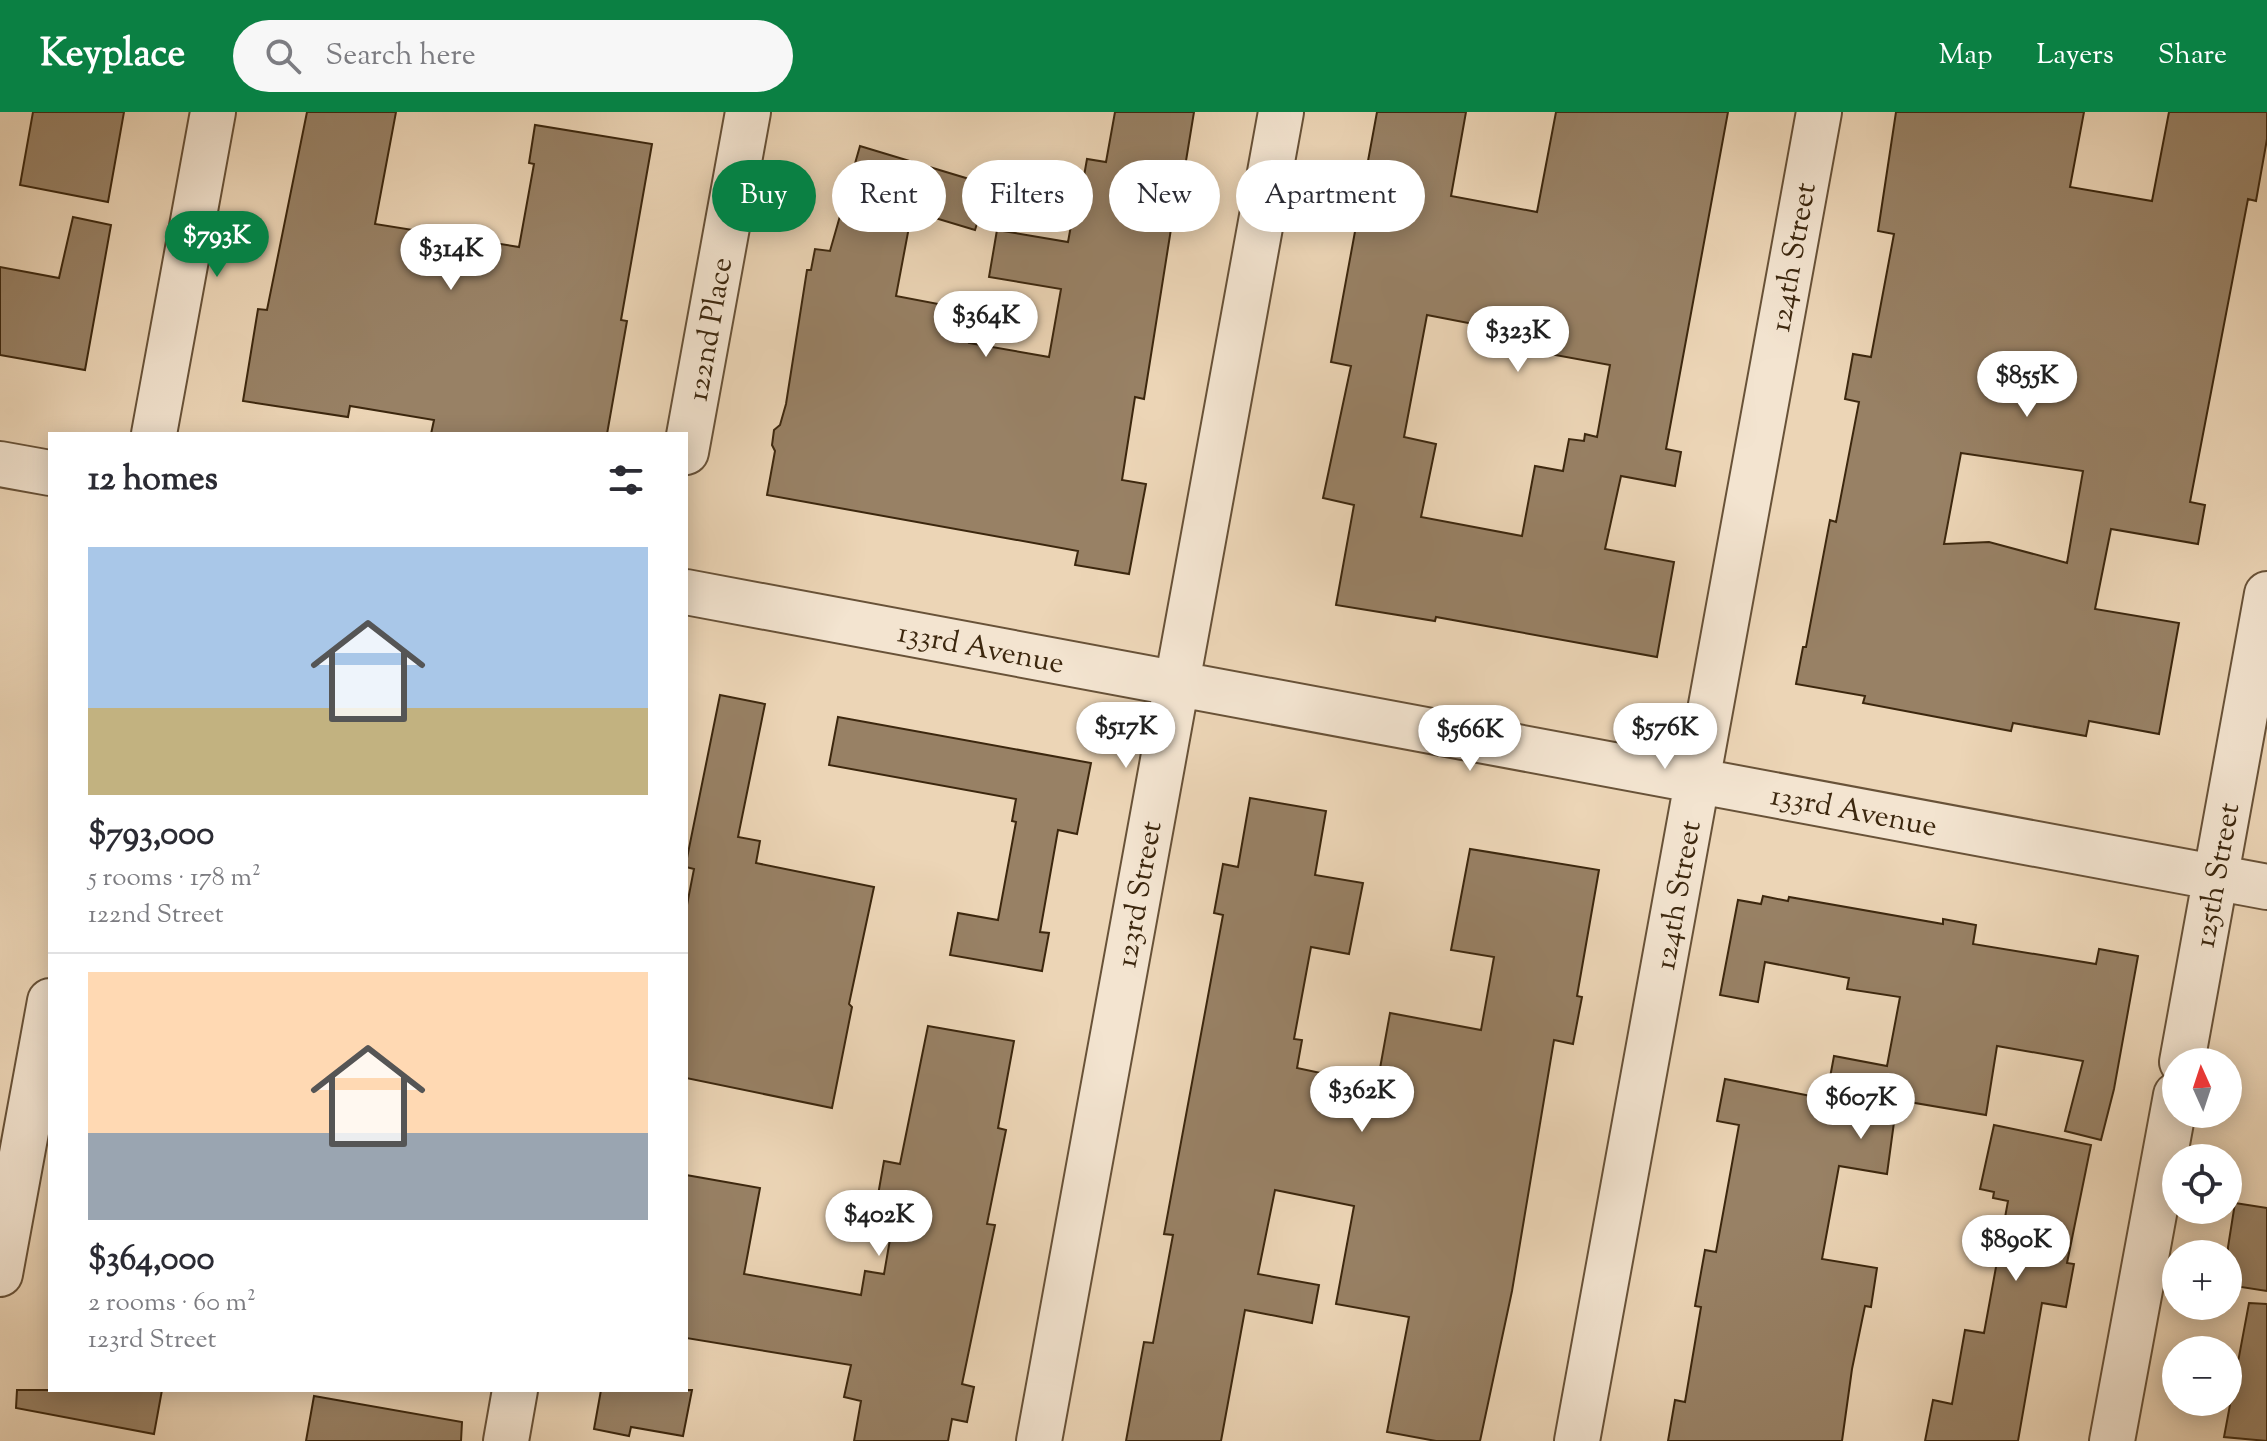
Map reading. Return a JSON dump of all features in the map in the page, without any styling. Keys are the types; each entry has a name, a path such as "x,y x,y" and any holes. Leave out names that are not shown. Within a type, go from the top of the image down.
{"street":[{"path":"154,432 213,112"},
{"name":"122nd Place","path":"688,441 748,112"},
{"name":"123rd Street","path":"1039,1441 1281,112"},
{"name":"124th Street","path":"1577,1441 1819,112"},
{"path":"0,464 48,473"},
{"name":"133rd Avenue","path":"688,592 2267,887"},
{"name":"125th Street","path":"2185,1048 2267,594"},
{"path":"0,1274 48,1012"},
{"path":"2112,1441 2170,1128"},
{"path":"506,1441 515,1392"}],"building":[{"path":"33,112 124,112 108,202 20,185"},
{"path":"307,112 396,112 375,224 519,247 534,164 529,163 535,125 652,144 621,320 627,321 607,432 431,432 434,420 350,406 348,417 243,401 258,309 267,310"},
{"path":"1115,112 1194,112 1186,160 1109,160 1109,232 1171,232 1144,399 1135,397 1122,480 1146,484 1129,574 1075,565 1078,551 767,495 775,451 772,445 774,430 780,425 786,404 807,270 811,270 815,249 830,251 835,232 908,232 896,296 975,311 969,343 1049,357 1061,289 989,277 997,232 1068,242 1070,232 1093,232 1093,160 1087,159 1106,162"},
{"path":"1377,112 1466,112 1451,196 1537,212 1556,112 1728,112 1666,449 1681,452 1675,486 1621,476 1605,549 1674,562 1657,657 1436,617 1435,621 1336,605 1354,505 1323,498 1351,366 1331,362 1355,232 1425,232 1425,160 1368,160","holes":["1427,315 1515,332 1512,347 1610,365 1597,437 1585,434 1584,441 1569,439 1563,471 1535,466 1522,536 1421,517 1436,444 1404,437"]},
{"path":"1896,112 2084,112 2070,187 2152,201 2169,112 2267,112 2267,139 2256,201 2248,199 2190,502 2205,505 2198,544 2111,529 2095,609 2179,623 2159,734 2089,721 2086,736 2013,723 2011,731 1863,703 1865,696 1796,684 1830,520 1836,522 1859,402 1845,399 1853,354 1871,357 1894,234 1878,231","holes":["1961,453 2083,471 2067,563 1989,542 1944,544"]},
{"path":"860,146 906,160 856,160"},
{"path":"946,172 962,177 962,226 946,221"},
{"path":"73,217 111,225 85,370 0,355 0,267 59,278"},
{"path":"720,695 765,704 738,837 760,841 756,863 874,887 849,1004 852,1007 832,1108 688,1078 688,900 694,869 688,868 688,853"},
{"path":"838,717 1091,763 1077,834 1058,830 1040,932 1049,933 1042,971 950,955 958,913 998,920 1016,822 1012,821 1016,799 829,765"},
{"path":"1250,798 1326,811 1315,875 1363,883 1349,954 1311,947 1294,1039 1302,1040 1297,1068 1377,1085 1390,1013 1481,1030 1494,957 1451,950 1470,849 1599,870 1577,996 1582,997 1573,1044 1554,1040 1512,1291 1480,1441 1436,1441 1387,1432 1409,1317 1336,1304 1354,1206 1275,1190 1258,1274 1319,1285 1312,1323 1245,1310 1221,1441 1126,1441 1144,1342 1153,1343 1173,1235 1164,1234 1223,915 1214,913 1223,864 1238,867"},
{"path":"1763,896 1788,901 1789,897 1943,924 1943,919 1976,925 1973,944 2096,964 2099,949 2138,956 2114,1089 2101,1140 2065,1131 2083,1061 1997,1046 1986,1115 1897,1100 1887,1174 1839,1166 1822,1259 1877,1268 1871,1307 1865,1306 1852,1369 1842,1441 1668,1441 1675,1400 1685,1402 1701,1307 1695,1306 1705,1250 1716,1252 1739,1125 1717,1121 1725,1079 1826,1099 1834,1056 1887,1066 1900,997 1847,989 1849,978 1765,962 1758,1002 1720,995 1738,900 1761,904"},
{"path":"928,1026 1014,1041 998,1128 1006,1130 987,1224 995,1225 962,1384 974,1387 967,1422 952,1419 948,1441 854,1441 861,1401 844,1397 851,1365 688,1338 688,1175 760,1188 744,1274 861,1295 865,1271 884,1274 897,1199 878,1195 884,1161 900,1164"},
{"path":"1994,1125 2091,1145 2067,1263 2074,1264 2066,1307 2042,1303 2018,1441 1925,1441 1933,1400 1952,1404 1965,1330 1984,1333 2008,1201 1993,1198 1994,1192 1980,1189"},
{"path":"2242,1204 2267,1208 2267,1291 2242,1287 2242,1240 2229,1240 2232,1224 2242,1224"},
{"path":"2249,1303 2267,1304 2267,1441 2224,1437 2228,1416 2242,1416 2242,1341"},
{"path":"17,1390 162,1392 154,1434 16,1408"},
{"path":"692,1390 683,1436 631,1427 629,1436 594,1429 601,1392"},
{"path":"314,1396 462,1422 461,1441 306,1441"}]}
